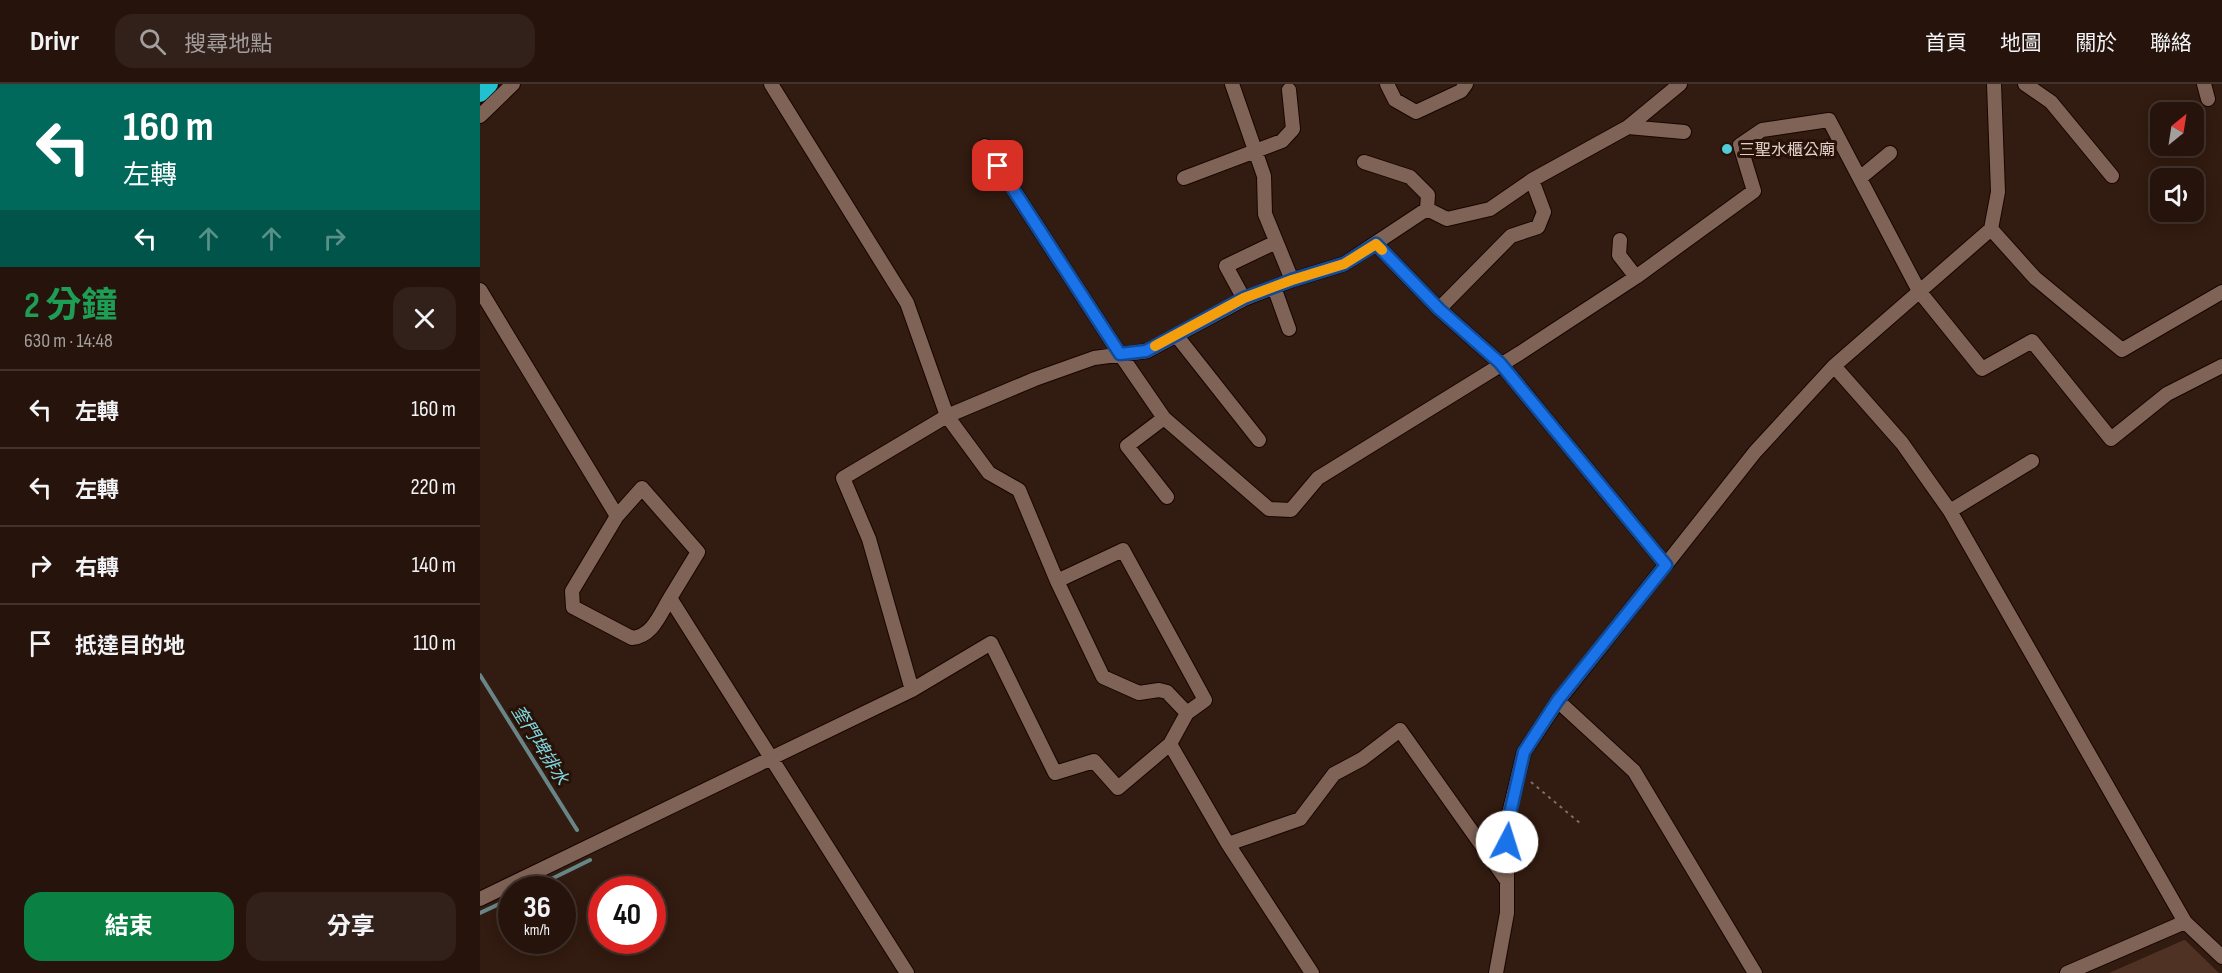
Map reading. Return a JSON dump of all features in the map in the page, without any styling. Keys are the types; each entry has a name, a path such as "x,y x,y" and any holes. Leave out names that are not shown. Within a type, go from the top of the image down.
{"highway":[{"path":"480,93 489,84"}],"street":[{"path":"480,116 513,84"},
{"path":"771,84 907,303 947,416 989,473 1019,490 1057,581 1104,677 1139,693 1167,692 1187,713"},
{"path":"1232,84 1264,176 1265,214 1292,280"},
{"path":"1387,84 1395,100 1416,112 1461,91 1466,84"},
{"path":"1427,209 1447,219 1490,209 1532,180 1628,127 1680,84"},
{"path":"1496,973 1507,913 1508,822 1524,752 1558,700 1755,452 1833,366 1991,229 1998,192 1994,84"},
{"path":"2025,84 2051,102 2112,176"},
{"path":"2204,84 2208,99"},
{"path":"1184,178 1282,141 1293,129 1289,90"},
{"path":"985,146 1164,418 1269,509 1291,510 1318,478 1500,363 1520,353 1636,277 1754,191 1740,145 1762,130 1830,120 1919,291 1982,369 2032,341 2111,439 2167,394 2222,366"},
{"path":"1628,127 1684,132"},
{"path":"1860,178 1890,153"},
{"path":"1364,162 1410,177 1428,195 1427,209"},
{"path":"1439,309 1511,236 1538,227 1544,212 1532,180"},
{"path":"912,690 869,538 843,478 947,416 1035,379 1094,358 1146,351 1244,298 1344,264 1427,209"},
{"path":"1991,229 2035,278 2122,350 2222,292"},
{"path":"1620,240 1619,255 1636,277"},
{"path":"1244,298 1226,266 1276,242"},
{"path":"1376,244 1439,309 1500,363 1666,565"},
{"path":"1274,286 1289,329"},
{"path":"480,290 617,516"},
{"path":"1176,335 1259,440"},
{"path":"1833,366 1902,443 1950,511 2185,922 2222,957"},
{"path":"1164,418 1127,446 1167,497"},
{"path":"1950,511 2032,461"},
{"path":"642,488 698,552 670,598 648,633 642,637 632,638 573,607 572,591 617,516 642,488"},
{"path":"480,899 912,690 991,643 1055,774 1094,761 1118,788 1170,744 1187,713 1205,699 1124,550 1057,581"},
{"path":"670,598 907,973"},
{"path":"1558,700 1634,771 1755,973"},
{"path":"1228,844 1300,819 1334,774 1362,759 1400,730 1507,881"},
{"path":"1170,744 1228,844 1312,973"},
{"path":"2067,973 2185,922"}],"path":[{"path":"1520,772 1581,824"}],"shaded area":[{"path":"2184,940 2219,973 2109,973"}],"waterway":[{"name":"奎門埤排水","path":"480,675 577,830"},
{"name":"奎門埤排水","path":"557,876 590,860"},
{"name":"奎門埤排水","path":"480,913 498,905"}],"slow traffic":[{"path":"1155,346 1244,298 1344,264 1376,244 1382,250"}],"place":[{"name":"三聖水櫃公廟","path":"1727,149"}],"route":[{"path":"998,166 1120,354 1146,351 1244,298 1344,264 1376,244 1439,309 1500,363 1666,565 1558,700 1524,752 1508,822 1507,842"}]}
